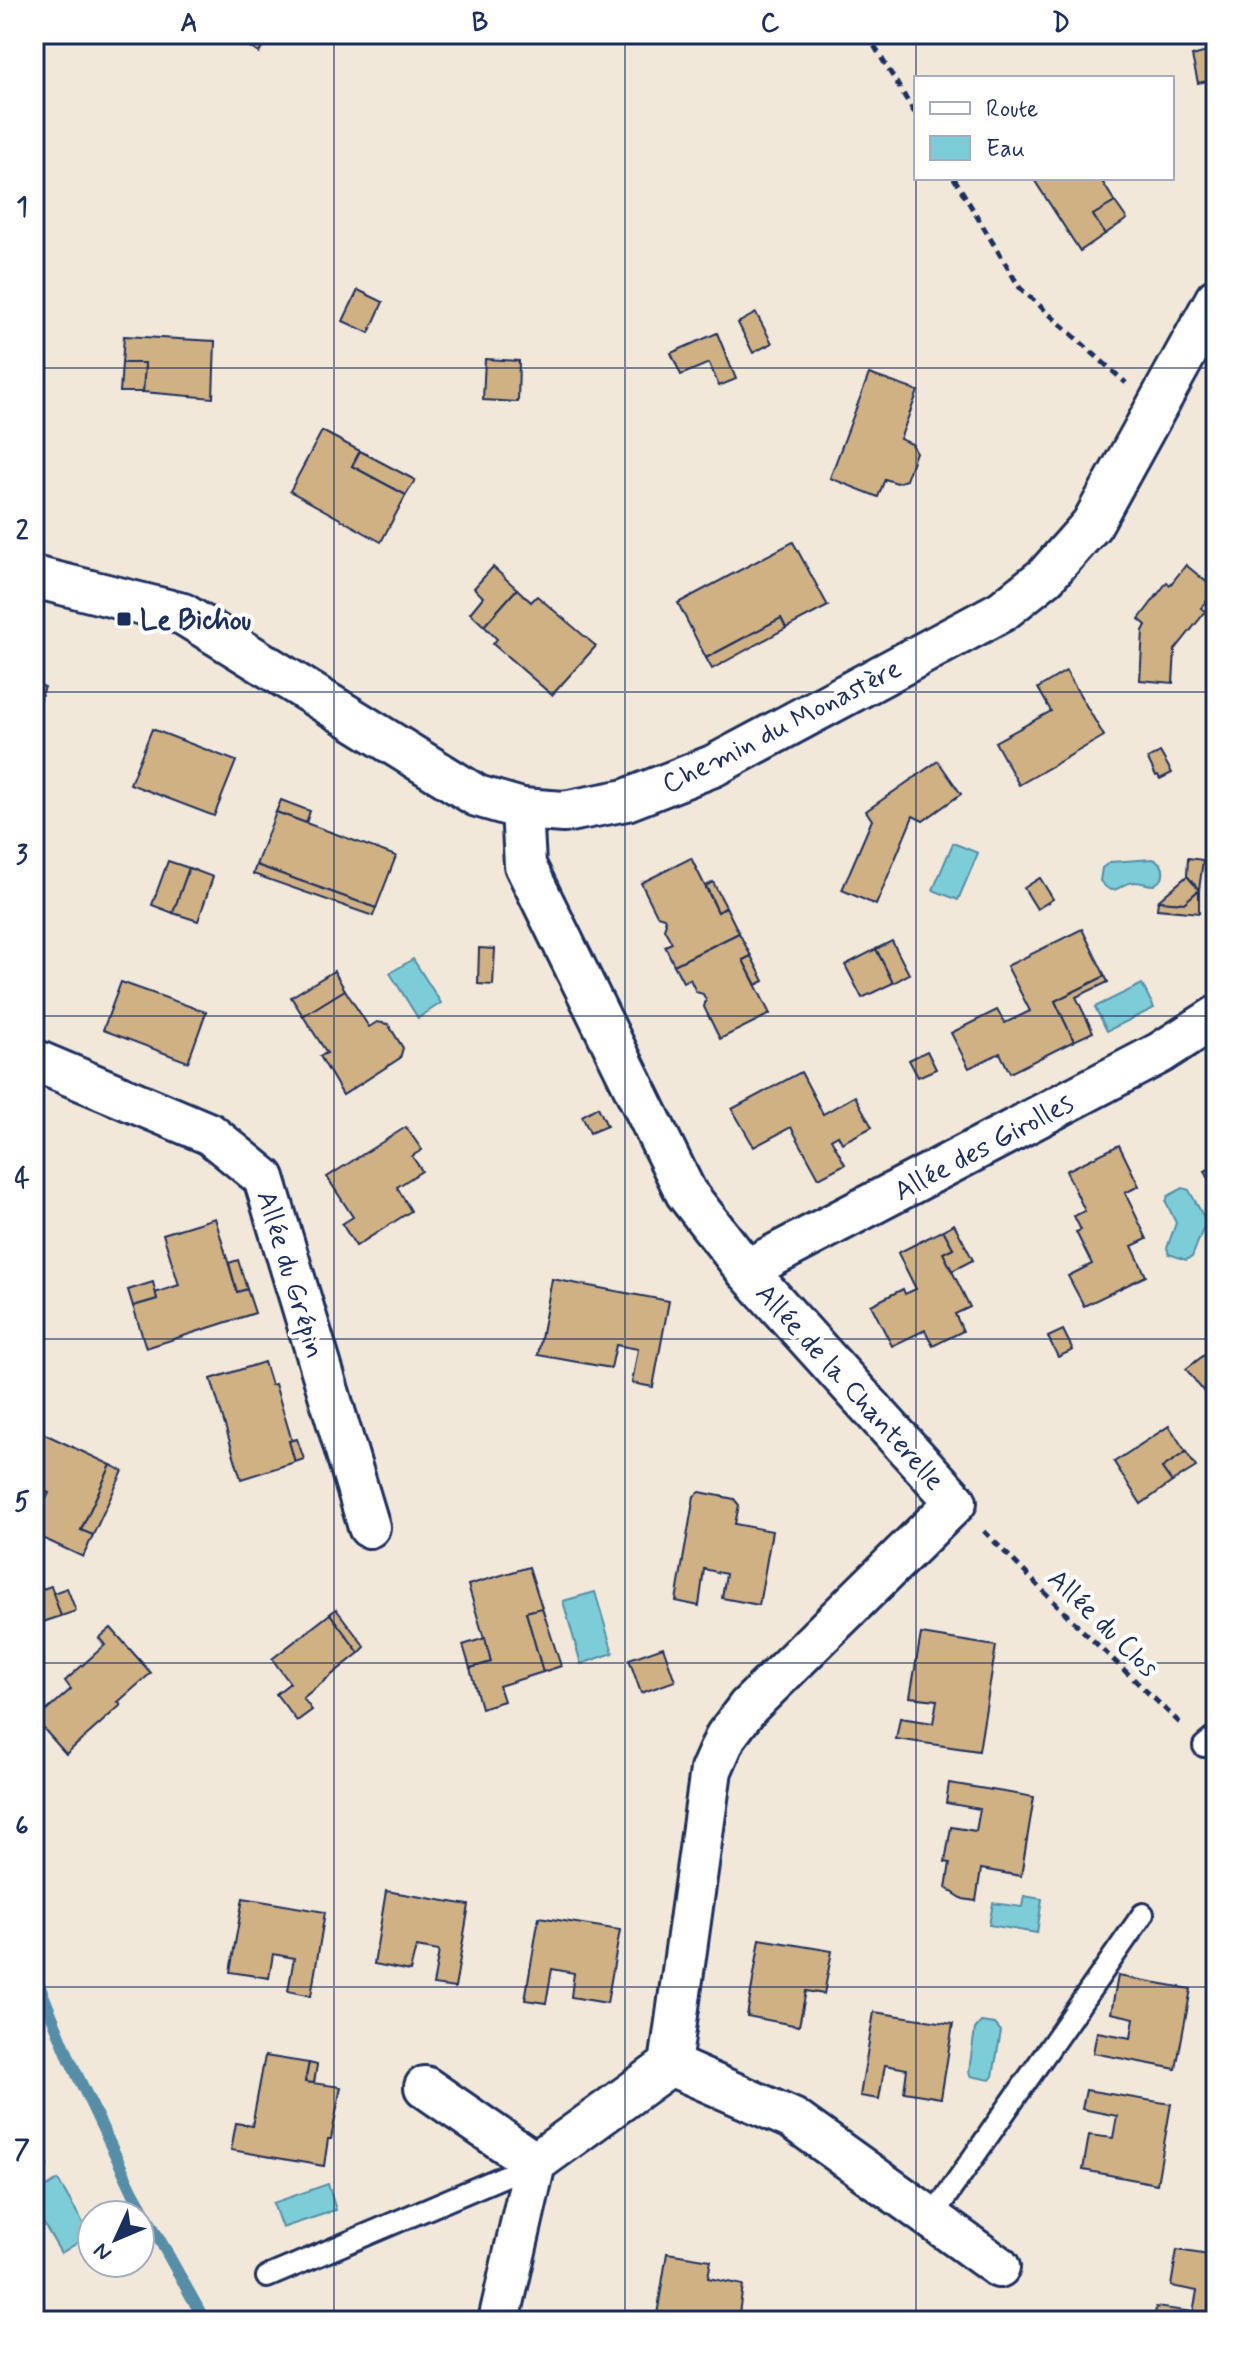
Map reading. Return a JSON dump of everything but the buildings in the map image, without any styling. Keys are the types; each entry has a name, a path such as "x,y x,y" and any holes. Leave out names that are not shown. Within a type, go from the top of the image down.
{"street":[{"name":"Chemin du Monastère","path":"34,577 183,614 477,796 522,809 564,812 626,800 713,766 1002,611 1046,576 1092,524 1216,299"},
{"name":"Allée de la Chanterelle","path":"522,809 525,865 686,1193 746,1270 956,1502 748,1707 726,1736 711,1770 670,2065"},
{"name":"Allée des Girolles","path":"746,1270 1160,1053 1216,1017"},
{"name":"Allée du Grépin","path":"34,1060 210,1134 264,1178 369,1527"},
{"path":"499,2321 535,2163 670,2065 793,2119 999,2267"},
{"path":"425,2087 535,2163"}],"lane":[{"path":"931,2218 1143,1914"},
{"path":"267,2277 535,2163"}],"path":[{"path":"867,34 914,112"},
{"path":"955,180 1020,288 1157,410"},
{"name":"Allée du Clos","path":"956,1502 1083,1631 1210,1741"}],"water":[{"path":"953,843 978,853 958,900 933,890"},
{"path":"1153,859 1161,865 1163,873 1162,879 1154,885 1134,882 1113,890 1100,881 1102,868 1110,862"},
{"path":"413,959 441,1003 418,1018 390,973"},
{"path":"1142,984 1154,1008 1107,1031 1095,1007"},
{"path":"1183,1188 1189,1190 1206,1221 1192,1257 1186,1260 1169,1254 1167,1248 1176,1223 1166,1202 1168,1196"},
{"path":"595,1592 613,1653 581,1664 563,1601"},
{"path":"1024,1896 1042,1899 1037,1933 989,1925 993,1903 1022,1907"},
{"path":"981,2022 995,2024 1001,2031 990,2080 970,2076 969,2071 975,2029"},
{"path":"58,2180 76,2211 76,2244 61,2253 34,2207 34,2195"},
{"path":"328,2184 336,2210 282,2228 273,2203"}],"waterway":[{"path":"34,1973 70,2060 133,2192 205,2321"}],"place":[{"name":"Le Bichou","path":"124,619"}]}
